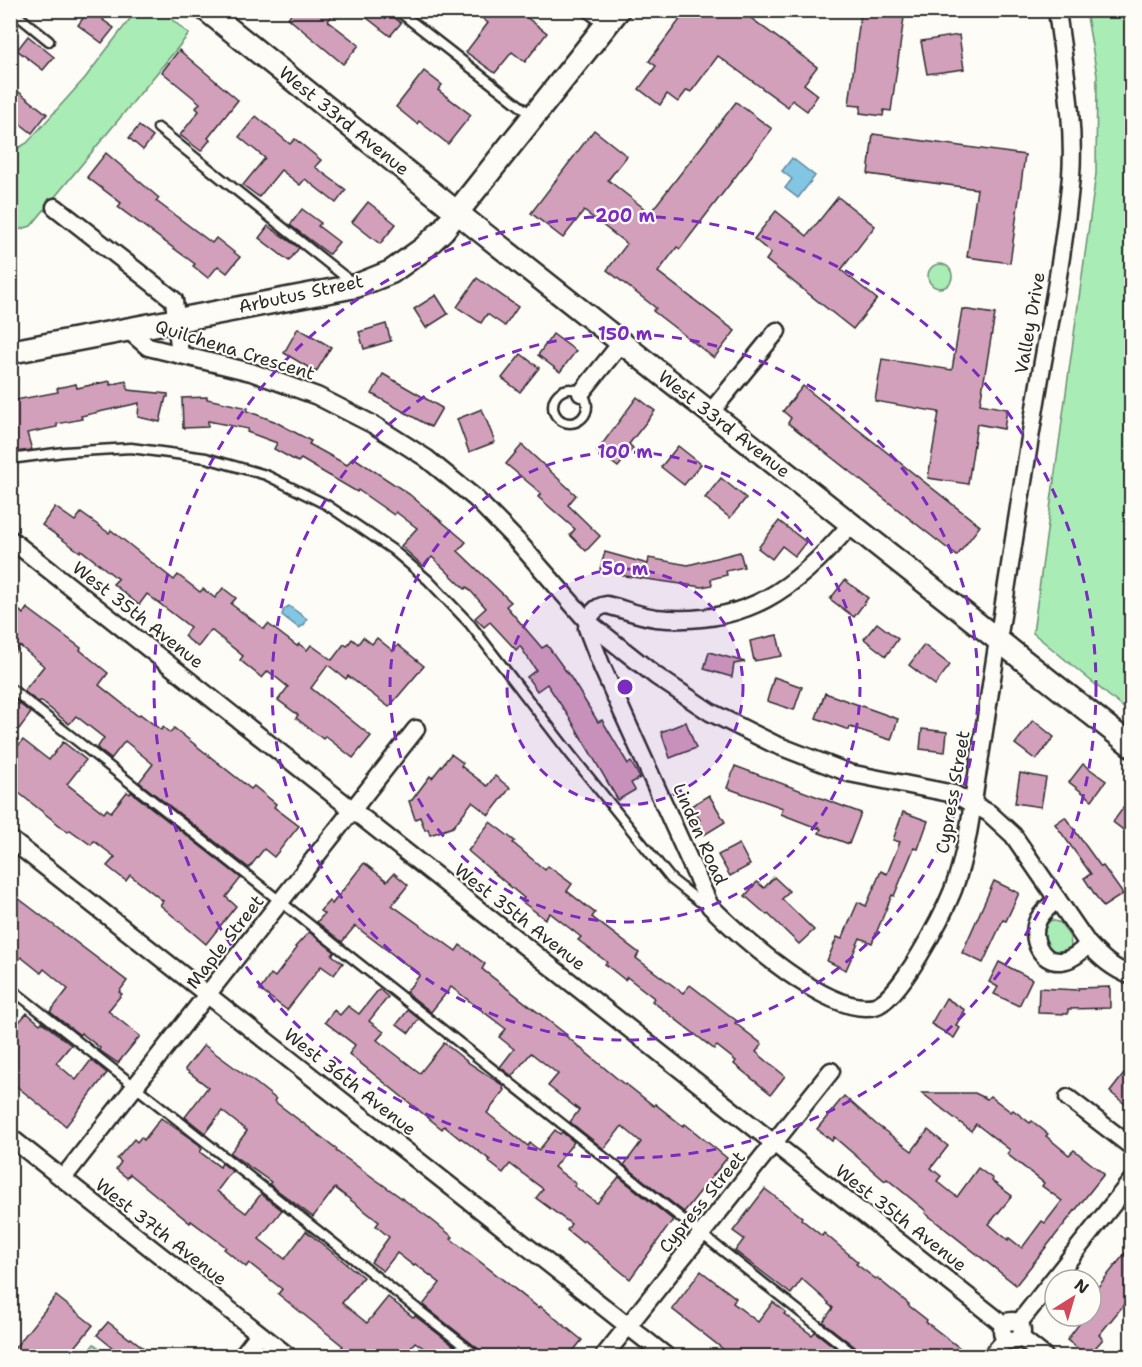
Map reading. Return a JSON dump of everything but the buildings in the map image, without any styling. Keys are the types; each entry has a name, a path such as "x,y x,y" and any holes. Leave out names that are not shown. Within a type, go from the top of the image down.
{"main road":[{"name":"Arbutus Street","path":"10,352 356,286 391,272 430,241 458,212 533,116 606,15"}],"street":[{"name":"West 33rd Avenue","path":"206,10 1131,746"},
{"name":"Valley Drive","path":"998,640 1060,265 1071,176 1072,124 1057,10"},
{"path":"55,207 174,300 180,355"},
{"name":"Quilchena Crescent","path":"128,329 147,347 251,372 317,396 374,425 426,458 490,513 588,622 656,676 710,712 774,744 849,773 954,794 991,815 1013,835 1088,944 1102,959 1131,976"},
{"path":"710,413 777,331"},
{"path":"581,393 622,342"},
{"path":"588,622 594,611 607,605 654,618 688,619 720,616 754,606 796,580 851,524"},
{"name":"West 35th Avenue","path":"10,539 1044,1356"},
{"name":"Linden Road","path":"588,622 588,634 602,667 710,906 738,933 784,970 816,990 848,1004"},
{"name":"Cypress Street","path":"848,1004 878,1005 900,984 917,960 954,888 972,818 998,640"},
{"name":"Maple Street","path":"63,1178 416,729"},
{"name":"West 36th Avenue","path":"10,839 666,1356"},
{"path":"1057,899 1039,918 1034,933 1038,946 1047,957 1060,961 1080,953 1088,944"},
{"name":"Cypress Street","path":"604,1356 831,1071"},
{"path":"1068,1098 1131,1147"},
{"name":"West 37th Avenue","path":"10,1137 288,1356"},
{"path":"991,1356 1131,1180"},
{"path":"242,1356 259,1334"}],"lane":[{"path":"11,10 49,41"},
{"path":"397,10 533,116"},
{"path":"158,128 356,286"},
{"path":"571,389 581,393 587,404 585,415 569,423 559,418 554,408 556,397 571,389"},
{"path":"10,459 64,452 130,448 206,458 266,475 327,505 393,550 435,587 470,624 570,755 671,879 710,906"},
{"path":"10,688 856,1356"},
{"path":"10,988 477,1356"}],"green space":[{"path":"136,11 162,11 189,34 31,226 11,232 11,152 27,143 85,78"},
{"path":"1086,11 1131,11 1131,714 1033,633 1096,174 1097,75"},
{"path":"940,264 949,267 952,276 949,285 940,288 931,285 928,276 931,267"},
{"path":"1051,920 1061,923 1070,937 1071,946 1064,951 1049,950 1044,944 1042,929"},
{"path":"94,1344 110,1356 85,1355"}],"water":[{"path":"792,158 815,176 798,198 785,188 792,179 782,171"},
{"path":"289,606 307,619 304,625 299,628 282,615 284,609"}]}
